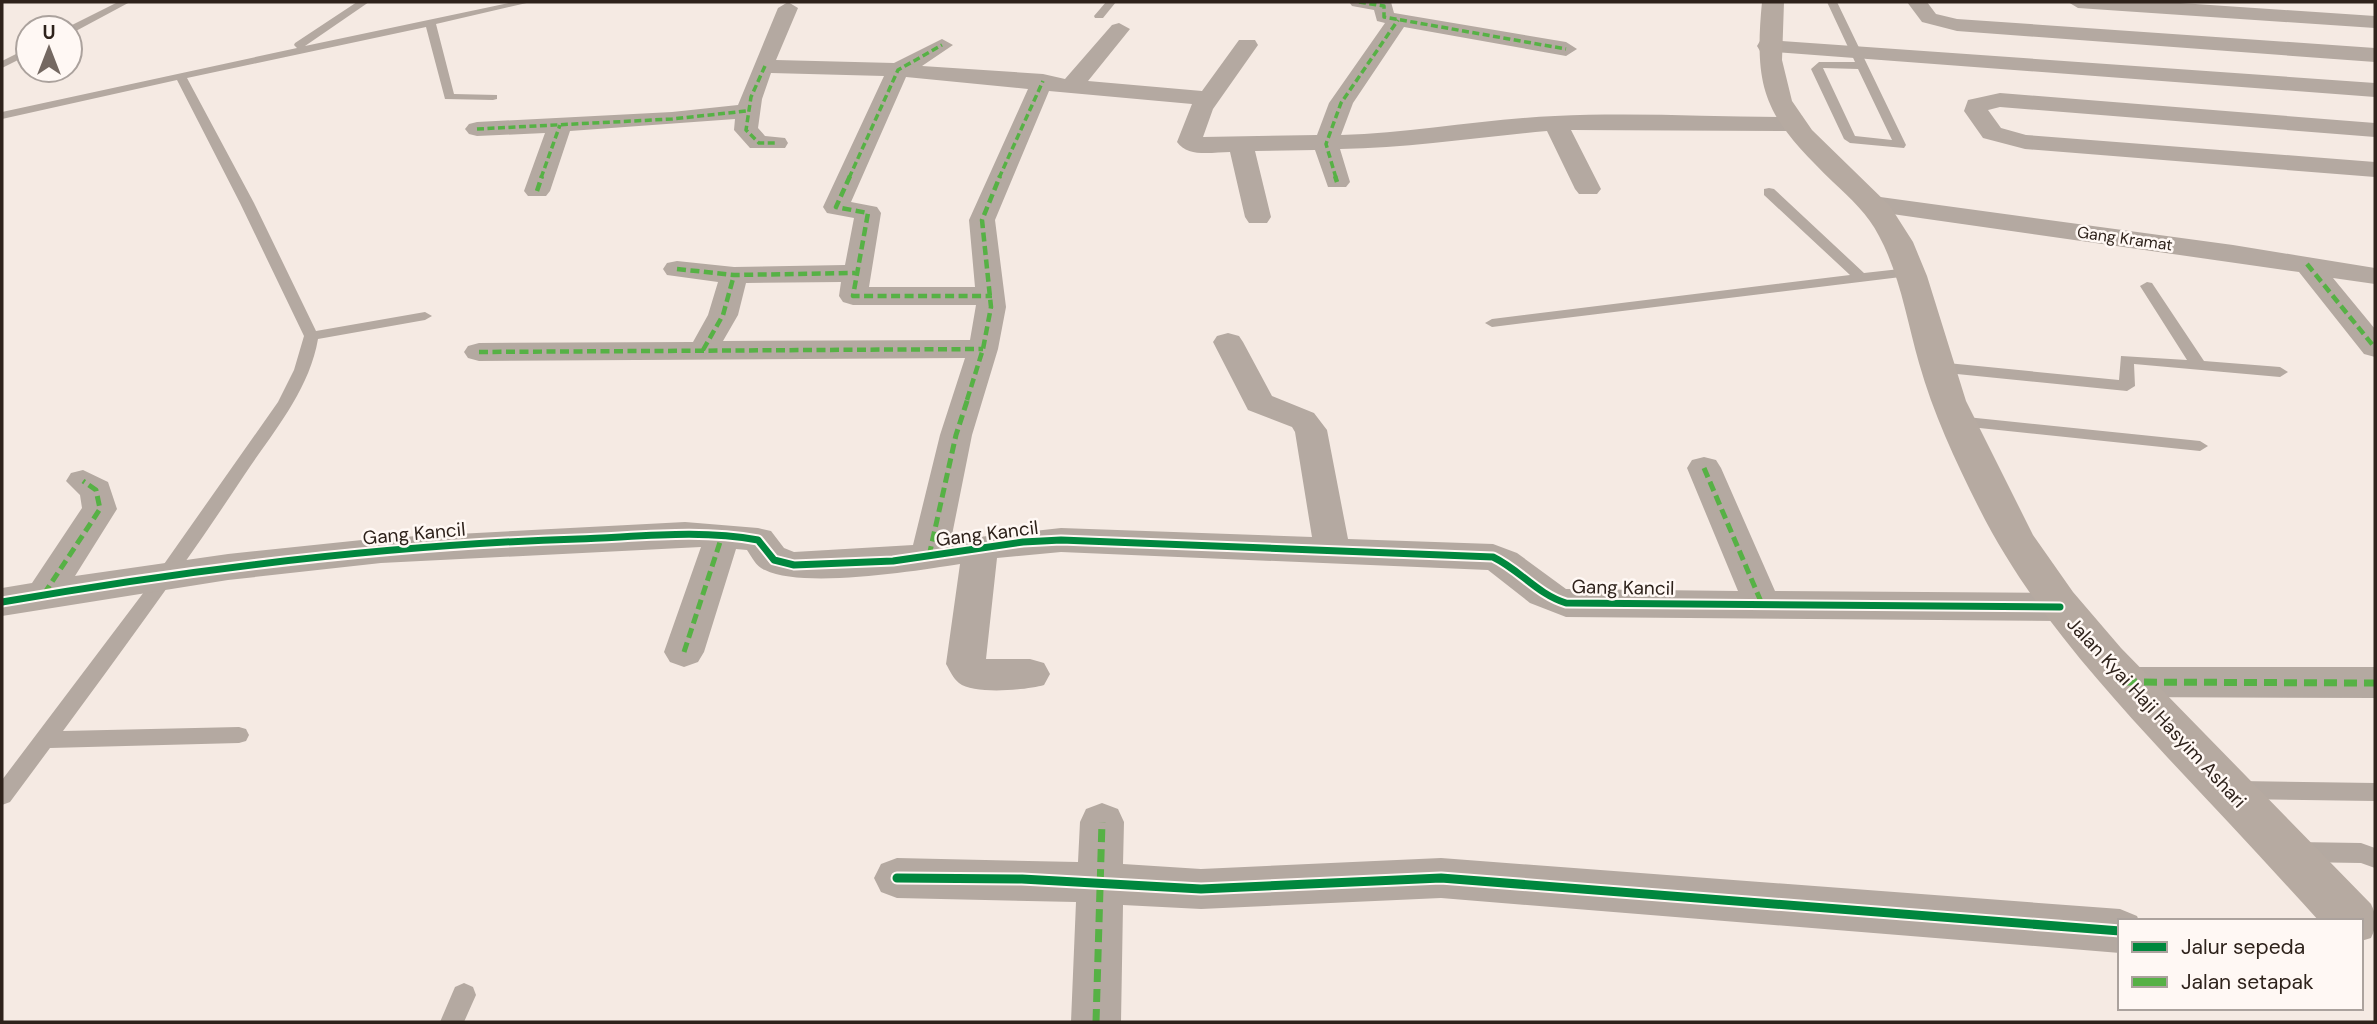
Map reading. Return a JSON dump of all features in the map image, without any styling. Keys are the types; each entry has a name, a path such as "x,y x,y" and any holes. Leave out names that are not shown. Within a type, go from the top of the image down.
{"main road":[{"name":"Jalan Kyai Haji Hasyim Ashari","path":"1773,2 1769,46 1771,85 1790,124 1873,204 1890,226 1909,272 1937,367 1957,422 2000,511 2032,566 2060,607 2124,682 2351,919"},
{"path":"2363,930 2375,943"}],"street":[{"path":"1359,2 1384,6 1384,18 1566,48"},
{"path":"1917,2 1929,18 1957,25 2375,55"},
{"path":"2078,2 2375,22"},
{"path":"2315,2 2345,20 2375,46"},
{"path":"776,144 759,143 746,130 746,111 752,88 765,66 788,8"},
{"path":"1337,182 1326,144 1340,103 1398,20"},
{"path":"1073,84 1119,29"},
{"path":"942,45 898,70 836,207 868,213 855,273 853,296 992,296"},
{"path":"1247,45 1208,99 1194,127 1190,144 1326,144 1555,123 1790,124"},
{"path":"1769,46 1859,59 2375,90"},
{"path":"765,66 898,70 1043,81 1208,99"},
{"path":"929,556 956,435 983,349 992,296 982,220 1023,121 1043,81"},
{"path":"2375,130 2000,100 1976,105 1976,111 1992,132 2025,142 2375,170"},
{"path":"477,128 561,125 746,111"},
{"path":"1555,123 1588,189"},
{"path":"537,191 561,125"},
{"path":"1241,145 1258,217"},
{"name":"Gang Kramat","path":"1873,204 2307,264 2375,276"},
{"path":"2307,264 2375,348"},
{"path":"677,269 734,275 855,273"},
{"path":"703,350 723,315 734,275"},
{"path":"1228,342 1259,403 1303,420 1311,430 1333,552"},
{"path":"479,352 983,349"},
{"path":"1704,468 1762,604"},
{"path":"44,594 100,509 96,490 83,481"},
{"path":"684,652 722,536"},
{"name":"Gang Kancil","path":"2,602 262,563 476,544 722,536 758,540 767,556 778,563 794,565 893,561 980,548 1061,540 1493,557 1509,563 1534,590 1548,599 1566,603 2060,607"},
{"path":"980,548 966,664 975,674 1030,674"},
{"path":"2124,682 2375,683"},
{"path":"1096,1022 1102,822"},
{"path":"897,878 996,878 1201,888 1441,878 2118,932"}],"lane":[{"path":"84,23 125,2"},
{"path":"290,51 364,2"},
{"path":"2,115 526,2"},
{"path":"1099,16 1111,2"},
{"path":"1832,2 1900,145 1850,139 1817,69 1819,65 1859,59"},
{"path":"430,22 449,97 493,97"},
{"path":"2,796 166,576 300,377 309,354 311,336 247,203 180,76"},
{"path":"1769,192 1860,277"},
{"path":"1492,323 1909,272"},
{"path":"2147,286 2198,364"},
{"path":"311,336 425,316"},
{"path":"1937,367 2127,387 2126,359 2280,372"},
{"path":"1957,422 2200,446"},
{"path":"44,740 239,735"},
{"path":"2227,790 2375,792"},
{"path":"2287,852 2361,853 2375,858"},
{"path":"453,1022 464,995"}],"marked path":[{"path":"1359,2 1384,6 1384,17 1566,49"},
{"path":"1337,182 1326,144 1341,103 1398,20"},
{"path":"942,45 898,70 836,207 868,213 853,296 992,296"},
{"path":"765,66 751,97 746,130 759,143 776,143"},
{"path":"929,556 956,435 983,349 991,307 982,220 1023,121 1043,81"},
{"path":"477,129 672,119 746,111"},
{"path":"537,191 560,125"},
{"path":"2307,264 2375,348"},
{"path":"677,269 734,275 855,273"},
{"path":"703,350 723,315 734,275"},
{"path":"479,352 983,349"},
{"path":"1704,468 1762,604"},
{"path":"44,594 100,509 96,490 83,481"},
{"path":"684,652 722,536"},
{"path":"2124,682 2375,683"},
{"path":"1096,1022 1102,822"}],"cycle path":[{"path":"2,602 153,577 304,558 534,540 704,534 758,540 774,560 794,565 893,561 1023,542 1061,540 1493,557 1513,568 1543,594 1566,603 2060,607"},
{"path":"897,878 1022,879 1201,889 1441,878 2118,931"}]}
